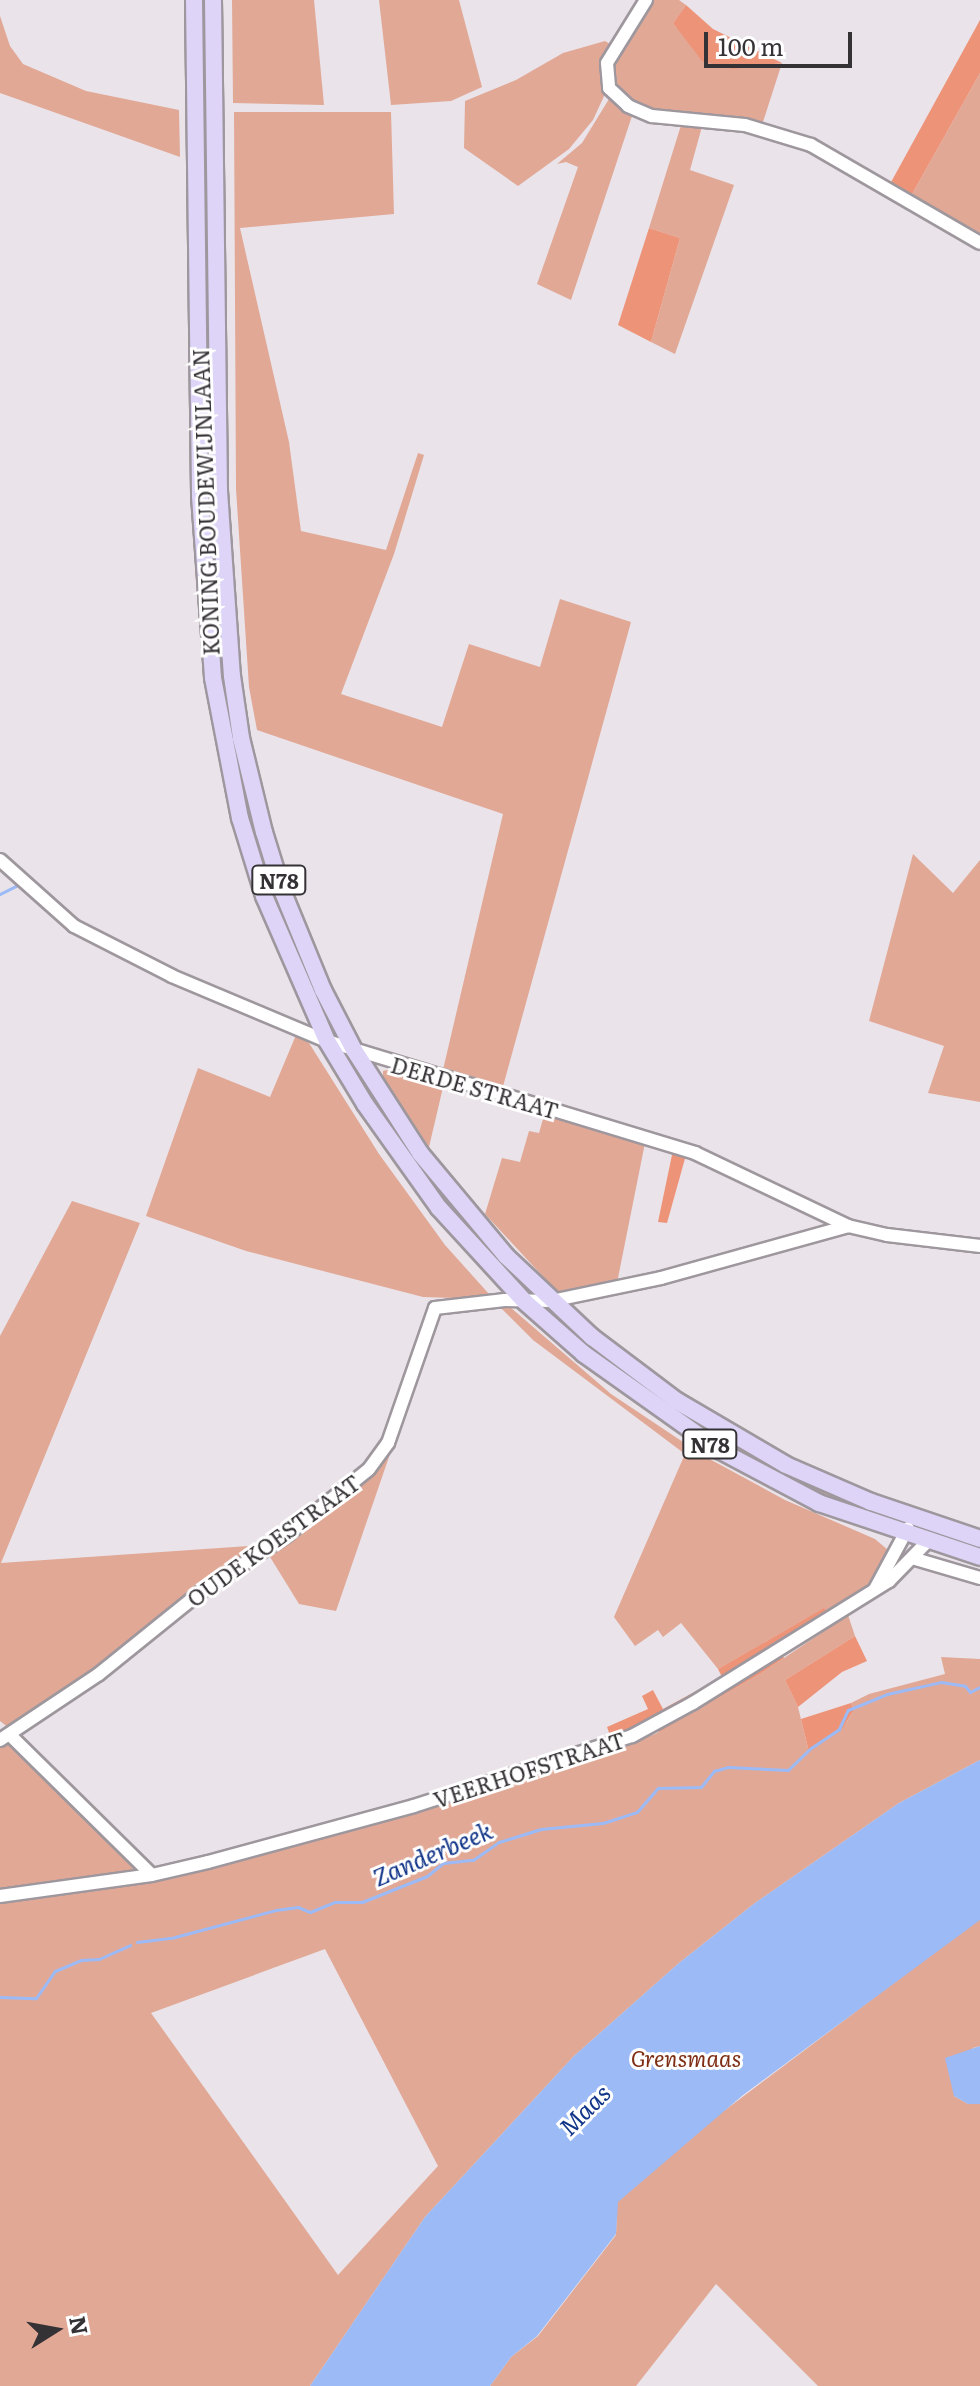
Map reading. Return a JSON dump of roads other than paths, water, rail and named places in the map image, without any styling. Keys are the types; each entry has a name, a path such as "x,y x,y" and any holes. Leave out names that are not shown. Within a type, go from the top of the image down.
{"main road":[{"name":"KONING BOUDEWIJNLAAN","path":"194,0 200,496 213,678 240,818 264,896 327,1041 407,1167 480,1255 525,1302 625,1386 719,1450 839,1513 980,1557"},
{"name":"KONING BOUDEWIJNLAAN","path":"213,0 219,491 232,676 252,786 282,890 323,990 354,1050 420,1153 459,1203 551,1301 631,1368 727,1433 830,1485 916,1519 980,1539"}],"street":[{"path":"646,0 607,63 609,88 628,106 652,116 722,120 811,145 980,243"},
{"path":"195,106 214,106"},
{"name":"DERDE STRAAT","path":"0,860 74,926 172,976 327,1041 695,1153 848,1226 887,1235 980,1246"},
{"name":"OUDE KOESTRAAT","path":"152,1875 5,1737 99,1674 198,1594 287,1535 369,1469 388,1443 435,1308 505,1300 551,1301 661,1278 848,1226"},
{"path":"875,1589 903,1533 916,1519"},
{"name":"VEERHOFSTRAAT","path":"0,1896 152,1875 414,1806 632,1736 693,1703 889,1581 927,1542"},
{"path":"912,1558 980,1578"}],"water":[{"name":"Maas","path":"980,1760 980,1920 743,2095 618,2202 616,2234 537,2336 511,2357 490,2386 310,2386 425,2217 574,2056 679,1963 755,1903 899,1803"},
{"path":"980,2046 980,2104 968,2104 954,2096 945,2058"}],"waterway":[{"path":"0,894 16,886"},
{"name":"Zanderbeek","path":"137,1942 175,1937 276,1910 298,1907 310,1912 335,1902 362,1902 427,1876 443,1863 473,1860 499,1842 541,1829 603,1823 637,1812 658,1788 701,1787 714,1771 728,1767 788,1770 811,1748 839,1729 848,1710 887,1694 941,1682 965,1686 970,1692 980,1687"},
{"name":"Zanderbeek","path":"0,1997 36,1998 55,1971 81,1960 99,1959 130,1945"}],"park label":[{"name":"Grensmaas","path":"686,2058"}]}
